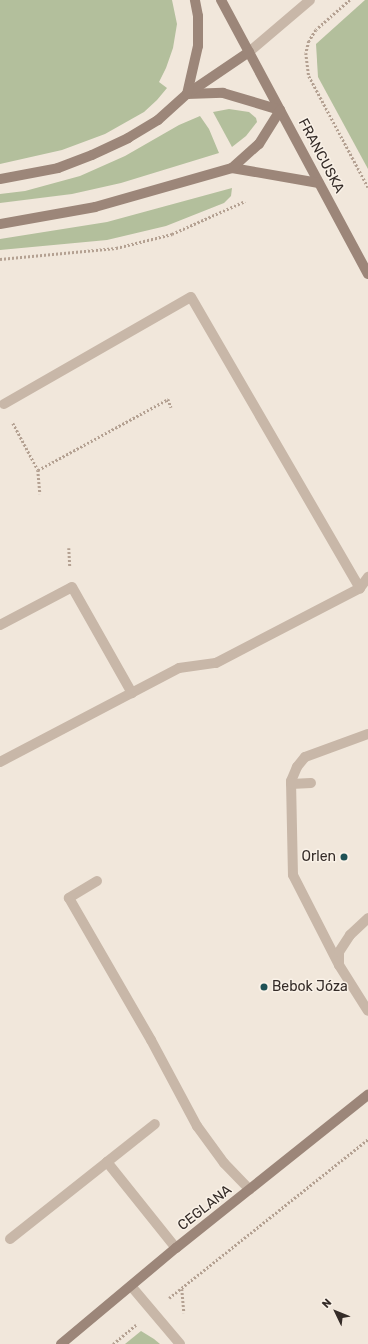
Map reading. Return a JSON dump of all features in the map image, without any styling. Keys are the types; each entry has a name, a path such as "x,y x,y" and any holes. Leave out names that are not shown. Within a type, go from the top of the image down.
{"street":[{"path":"187,94 198,46 198,16 195,0"},
{"name":"FRANCUSKA","path":"221,0 368,274"},
{"path":"0,179 58,168 92,155 128,138 158,120 187,94 249,52"},
{"path":"187,94 223,94 280,110 259,144 232,168"},
{"path":"0,224 95,207 232,168 319,183"},
{"name":"CEGLANA","path":"61,1344 176,1248 368,1095"}],"lane":[{"path":"249,52 310,0"},
{"path":"4,404 191,297 360,588"},
{"path":"0,762 179,668 216,663 360,588 368,577"},
{"path":"0,625 72,587 132,693"},
{"path":"368,734 305,757 297,767 291,784 293,875 339,965 368,1011"},
{"path":"291,784 311,783"},
{"path":"97,882 69,898 151,1040 197,1126 224,1163 250,1190"},
{"path":"339,965 339,952 350,935 368,918"},
{"path":"10,1239 155,1124"},
{"path":"107,1162 176,1248"},
{"path":"131,1286 180,1344"}],"path":[{"path":"350,0 316,30 309,42 306,53 309,76 368,187"},
{"path":"0,260 116,248 172,234 245,201"},
{"path":"38,470 168,399 171,407"},
{"path":"4,404 38,470 40,494"},
{"path":"113,1344 368,1139"}],"green space":[{"path":"0,0 172,0 177,24 173,48 159,82 167,88 144,112 105,134 62,150 0,164"},
{"path":"365,0 368,0 368,169 318,77 316,44"},
{"path":"229,109 249,112 256,118 257,122 246,136 232,147 213,112"},
{"path":"200,116 209,129 219,153 121,183 72,194 0,203 0,194 25,191 80,176 125,156 179,125"},
{"path":"232,188 231,196 224,203 166,226 107,240 0,250 0,239 107,222"},
{"path":"141,1331 154,1339 160,1344 125,1344"}],"place":[{"name":"Orlen","path":"344,857"},
{"name":"Bebok Józa","path":"264,987"}]}
